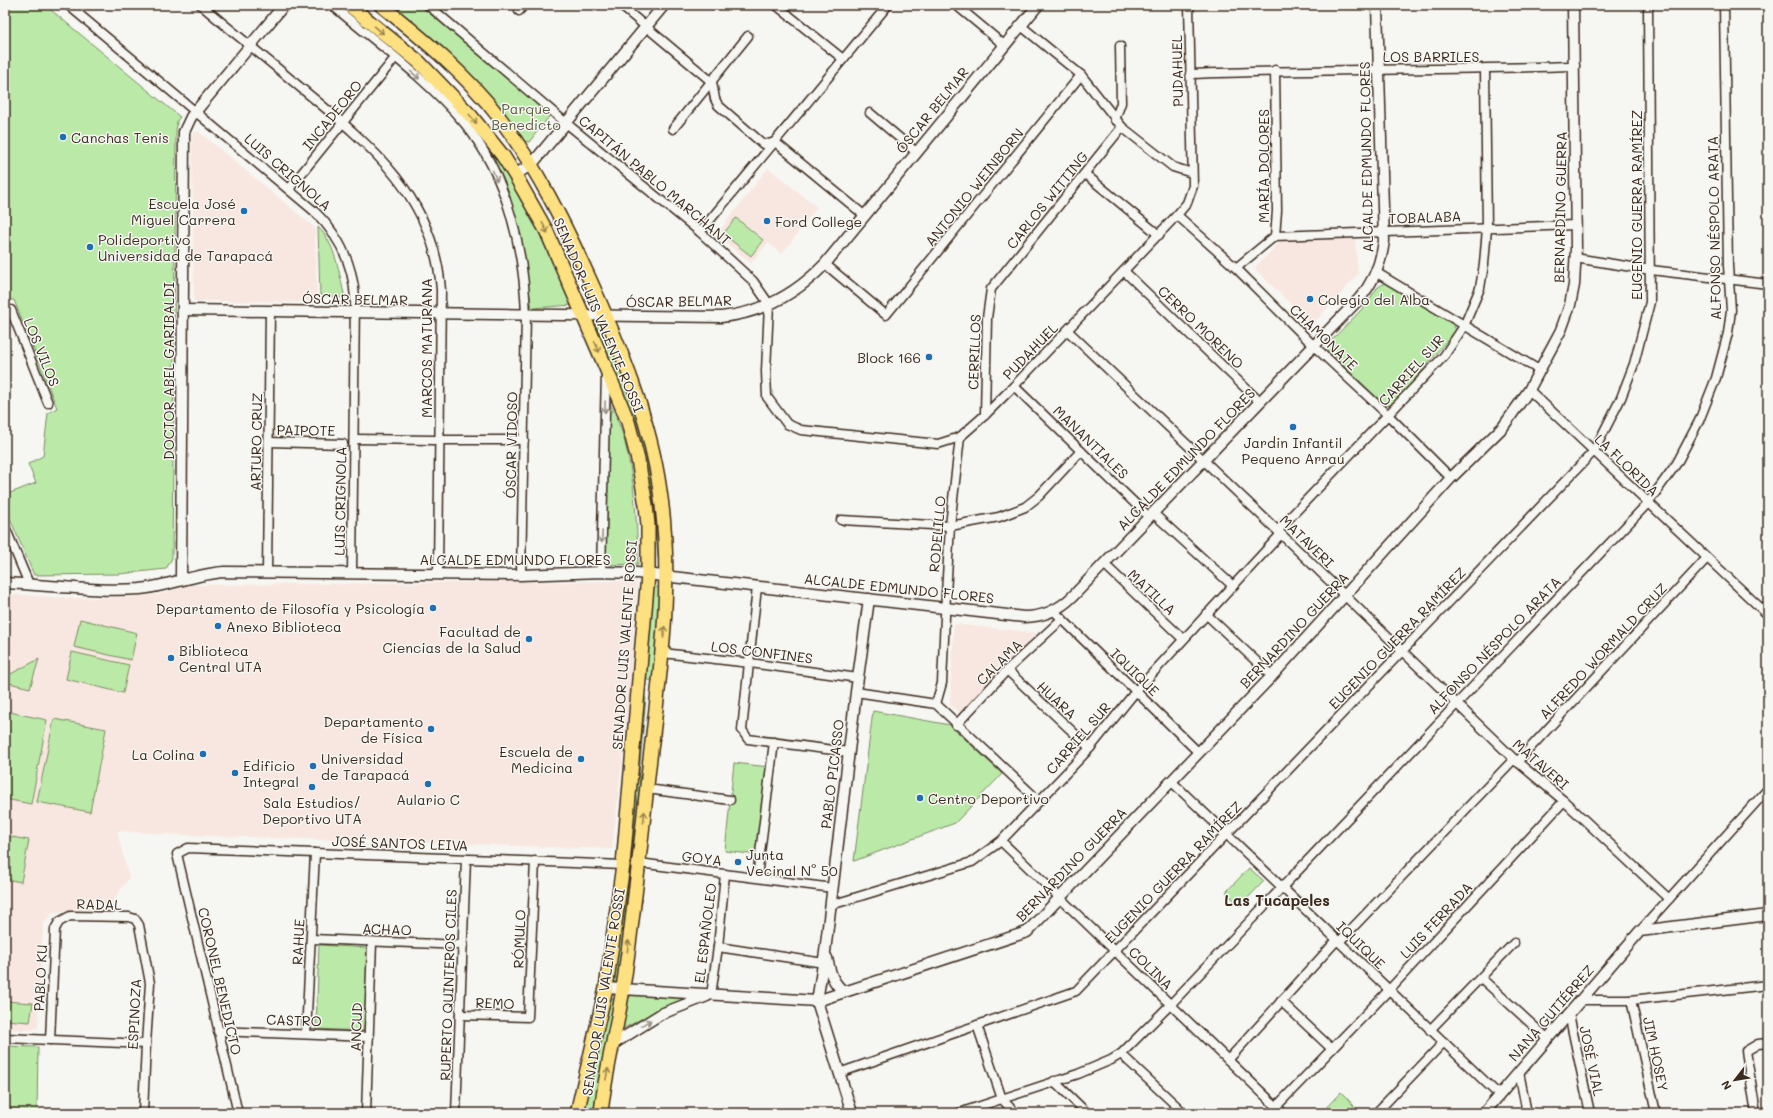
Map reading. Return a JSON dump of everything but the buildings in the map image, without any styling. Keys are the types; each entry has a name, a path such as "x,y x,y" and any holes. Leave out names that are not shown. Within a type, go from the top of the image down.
{"main road":[{"name":"SENADOR LUIS VALENTE ROSSI","path":"349,5 424,68 471,116 503,156 515,175 546,230 606,368 628,422 641,476 648,525 648,575 623,865 606,988 577,1113"},
{"name":"SENADOR LUIS VALENTE ROSSI","path":"382,5 433,48 484,99 499,117 532,164 563,221 605,316 645,419 660,490 667,576 663,653 623,990 603,1093 601,1113"},
{"path":"639,686 658,688"}],"street":[{"name":"LUIS CRIGNOLA","path":"68,5 321,217 342,247 352,276 355,312 352,573"},
{"name":"MARCOS MATURANA","path":"201,5 343,122 390,168 401,182 421,216 434,245 438,261 441,290 437,440 438,574"},
{"name":"DOCTOR ABEL GARIBALDI","path":"181,580 184,132 187,122 284,5"},
{"name":"ÓSCAR VIDOSO","path":"332,5 395,58 454,112 483,150 499,185 515,230 525,283 526,315 521,575"},
{"name":"CAPITÁN PABLO MARCHANT","path":"428,5 566,123 700,232 753,281 769,304"},
{"path":"620,5 712,82 714,99 718,105 763,144 775,142"},
{"path":"515,175 532,164 664,5"},
{"path":"776,5 843,59"},
{"path":"700,232 888,5"},
{"path":"956,5 1004,45"},
{"name":"ÓSCAR BELMAR","path":"183,310 721,317 742,314 784,297 801,286 825,264 1038,5"},
{"name":"PUDAHUEL","path":"769,304 766,371 768,397 787,424 801,430 830,434 938,444 960,437 1014,386 1159,235 1178,215 1190,196 1193,186 1189,5"},
{"name":"ALCALDE EDMUNDO FLORES","path":"5,583 131,589 159,586 214,573 267,572 521,575 601,572 667,576 1024,617 1039,616 1054,611 1069,600 1366,292 1377,273 1383,251 1384,231 1377,5"},
{"name":"BERNARDINO GUERRA","path":"606,988 817,1001 1027,932 1272,676 1452,478 1503,426 1529,390 1561,330 1570,305 1574,285 1576,225 1573,5"},
{"name":"EUGENIO GUERRA RAMÍREZ","path":"839,1073 1076,991 1594,451 1621,398 1634,364 1650,302 1648,5"},
{"name":"ALFONSO NÉSPOLO ARATA","path":"959,1113 1089,1070 1121,1054 1170,1005 1648,503 1664,482 1685,449 1709,400 1723,356 1731,310 1728,266 1724,5"},
{"path":"1020,25 1081,75 1122,128 1173,167 1192,173"},
{"path":"673,129 748,36"},
{"path":"1115,120 1121,103 1120,46"},
{"name":"INCADEORO","path":"289,189 395,58"},
{"name":"LOS BARRILES","path":"1190,74 1275,70 1485,69 1575,66"},
{"name":"CARRIEL SUR","path":"831,905 972,862 1001,841 1090,748 1136,691 1233,586 1280,532 1444,356 1464,326 1480,288 1484,264 1487,228 1485,69"},
{"name":"MARÍA DOLORES","path":"1236,268 1275,236 1277,211 1275,70"},
{"name":"ANTONIO WEINBORN","path":"825,264 886,315 1081,75"},
{"path":"870,113 916,152"},
{"name":"CARLOS WITTING","path":"991,289 1122,128"},
{"path":"775,142 864,215"},
{"path":"1085,174 1159,235"},
{"name":"CHAMONATE","path":"1178,215 1236,268 1314,346 1389,416 1452,478"},
{"name":"TOBALABA","path":"1275,236 1576,225"},
{"path":"1575,258 1650,270 1768,284"},
{"name":"CERRO MORENO","path":"1124,271 1260,402"},
{"path":"1377,273 1539,370"},
{"name":"CERRILLOS","path":"985,415 987,318 991,289"},
{"name":"LOS VILOS","path":"8,311 48,403"},
{"name":"ARTURO CRUZ","path":"267,572 270,312"},
{"name":"MATAVERI","path":"1068,330 1280,532 1515,760 1564,801 1669,899"},
{"path":"601,572 606,368"},
{"name":"MANANTIALES","path":"1014,386 1081,451 1151,515 1233,586"},
{"name":"LA FLORIDA","path":"1529,390 1768,615"},
{"name":"RODELILLO","path":"936,704 942,683 950,526 960,437"},
{"name":"PAIPOTE","path":"354,439 524,440"},
{"name":"PAIPOTE","path":"269,442 343,444"},
{"path":"841,520 950,526 998,517 1025,507 1039,496 1081,451"},
{"path":"5,527 29,584"},
{"name":"ALFREDO WORMALD CRUZ","path":"1228,1060 1338,941 1515,760 1707,558"},
{"name":"MATILLA","path":"1104,564 1183,639"},
{"path":"757,587 742,730 748,739 849,752"},
{"name":"PABLO PICASSO","path":"852,1113 817,1001 825,958 856,692 869,599"},
{"name":"IQUIQUE","path":"1054,611 1198,752"},
{"path":"1206,614 1272,676"},
{"name":"CALAMA","path":"956,725 1007,670 1062,619"},
{"name":"LOS CONFINES","path":"663,653 858,678"},
{"name":"HUARA","path":"1007,670 1090,748"},
{"path":"856,692 936,704 956,725 1039,801"},
{"path":"757,877 774,742"},
{"name":"IQUIQUE","path":"1171,781 1499,1096"},
{"path":"647,789 730,800"},
{"path":"1640,931 1768,789"},
{"name":"LUIS FERRADA","path":"1270,1113 1389,990 1564,801"},
{"name":"COLINA","path":"1001,841 1283,1113"},
{"name":"JOSÉ SANTOS LEIVA","path":"177,854 188,848 623,865"},
{"name":"RAHUE","path":"306,1034 315,853"},
{"name":"CORONEL BENEDICTO","path":"177,854 238,1113"},
{"name":"RUPERTO QUINTEROS CILES","path":"456,1113 466,858"},
{"name":"RÓMULO","path":"528,1017 535,861"},
{"name":"GOYA","path":"639,863 833,888"},
{"name":"EL ESPAÑOLEO","path":"711,995 718,947 725,874"},
{"path":"1640,931 1768,915"},
{"name":"RADAL","path":"62,920 70,916 129,917 136,919"},
{"name":"ESPINOZA","path":"136,919 139,925 150,975 143,1113"},
{"name":"PABLO KU","path":"50,1040 55,929 62,920"},
{"name":"NANA GUTIÉRREZ","path":"1484,1113 1640,931"},
{"name":"ACHAO","path":"311,939 463,945"},
{"name":"ANCUD","path":"366,1113 372,942"},
{"path":"1430,1030 1514,943"},
{"path":"718,947 825,958"},
{"name":"PABLO PICASSO","path":"825,958 830,976 836,985 844,992"},
{"path":"1481,978 1548,1039"},
{"path":"1580,1000 1631,1000 1768,985"},
{"name":"BERNARDINO GUERRA","path":"613,1044 661,1014 711,995"},
{"name":"JIM HOSEY","path":"1631,1000 1656,1113"},
{"path":"1281,1002 1332,1049"},
{"name":"JOSÉ VIAL","path":"1569,1014 1590,1113"},
{"name":"REMO","path":"460,1015 528,1017"},
{"path":"977,1025 1002,1099 1015,1113"},
{"name":"CASTRO","path":"218,1030 369,1037"},
{"path":"5,1038 146,1044"},
{"path":"1376,1113 1444,1042"},
{"path":"1756,1113 1746,1051 1758,1044 1768,1043"},
{"path":"1121,1054 1184,1113"},
{"path":"1519,1072 1527,1113"},
{"path":"1054,1081 1087,1113"}],"shaded area":[{"name":"Escuela José Miguel Carrera","path":"198,131 315,228 317,302 194,301 192,134"},
{"name":"Ford College","path":"768,168 817,207 782,254 768,243 751,263 716,235"},
{"name":"Colegio del Alba","path":"1355,237 1358,274 1312,325 1254,268 1283,239"},
{"name":"Universidad de Tarapacá","path":"637,581 629,701 612,849 183,835 117,831 129,878 107,909 54,912 43,924 38,1028 30,1030 5,1029 5,594 71,598 131,597 161,594 189,585"},
{"path":"954,624 1037,633 961,713 950,705"}],"green space":[{"name":"Polideportivo Universidad de Tarapacá","path":"5,5 45,5 180,117 177,121 176,133 172,558 166,569 119,574 34,575 5,507 5,495 36,483 28,464 43,456 48,413 57,408 14,300 5,300"},
{"name":"Parque Benedicto","path":"390,5 419,5 552,113 529,142 524,141 502,115"},
{"path":"482,139 491,148 534,217 573,305 532,308 518,228"},
{"path":"736,218 763,240 751,256 723,234"},
{"path":"318,227 329,242 333,251 339,269 345,298 320,295"},
{"path":"1386,282 1452,323 1456,330 1394,404 1386,406 1327,350 1327,345 1366,305 1377,288"},
{"path":"595,317 600,319 638,413 655,491 662,559 658,558 655,514 650,507 591,320"},
{"path":"607,396 622,434 631,470 636,517 638,564 606,565"},
{"path":"656,587 661,588 655,679 652,681 648,680 646,677 653,590"},
{"path":"80,619 137,633 131,660 74,647"},
{"path":"72,652 129,665 123,693 66,679"},
{"path":"39,659 30,688 5,682 5,677"},
{"path":"644,697 646,698 639,774 641,789 619,980 616,982 612,980"},
{"path":"5,711 47,720 31,804 5,799"},
{"name":"Centro Deportivo","path":"873,711 950,725 1002,774 955,823 854,861"},
{"path":"54,719 106,729 90,812 37,802"},
{"path":"734,763 769,767 758,855 725,851"},
{"path":"6,836 29,840 21,882 5,879"},
{"path":"1249,868 1264,881 1240,906 1226,892"},
{"path":"319,945 368,948 364,1031 316,1029"},
{"path":"633,994 687,997 687,1000 663,1007 621,1030 628,999"},
{"path":"613,999 614,1005 593,1113 582,1113 607,1002"},
{"path":"5,1001 33,1003 30,1022 5,1020"},
{"path":"5,1046 38,1047 37,1113 5,1113"},
{"path":"1341,1092 1354,1106 1347,1113 1321,1113"}],"place":[{"name":"Canchas Tenis","path":"63,137"},
{"name":"Escuela José Miguel Carrera","path":"244,211"},
{"name":"Ford College","path":"767,221"},
{"name":"Polideportivo Universidad de Tarapacá","path":"90,247"},
{"name":"Colegio del Alba","path":"1310,299"},
{"name":"Block 166","path":"929,357"},
{"name":"Jardin Infantil Pequeno Arrau","path":"1293,427"},
{"name":"Departamento de Filosofía y Psicología","path":"433,608"},
{"name":"Anexo Biblioteca","path":"218,626"},
{"name":"Facultad de Ciencias de la Salud","path":"529,639"},
{"name":"Biblioteca Central UTA","path":"171,658"},
{"name":"Departamento de Física","path":"431,729"},
{"name":"La Colina","path":"203,754"},
{"name":"Escuela de Medicina","path":"581,759"},
{"name":"Universidad de Tarapacá","path":"313,766"},
{"name":"Edificio Integral","path":"235,773"},
{"name":"Aulario C","path":"428,784"},
{"name":"Sala Estudios/ Deportivo UTA","path":"312,787"},
{"name":"Centro Deportivo","path":"920,798"},
{"name":"Junta Vecinal N° 50","path":"738,862"}],"district":[{"name":"Las Tucapeles","path":"1277,900"}]}
